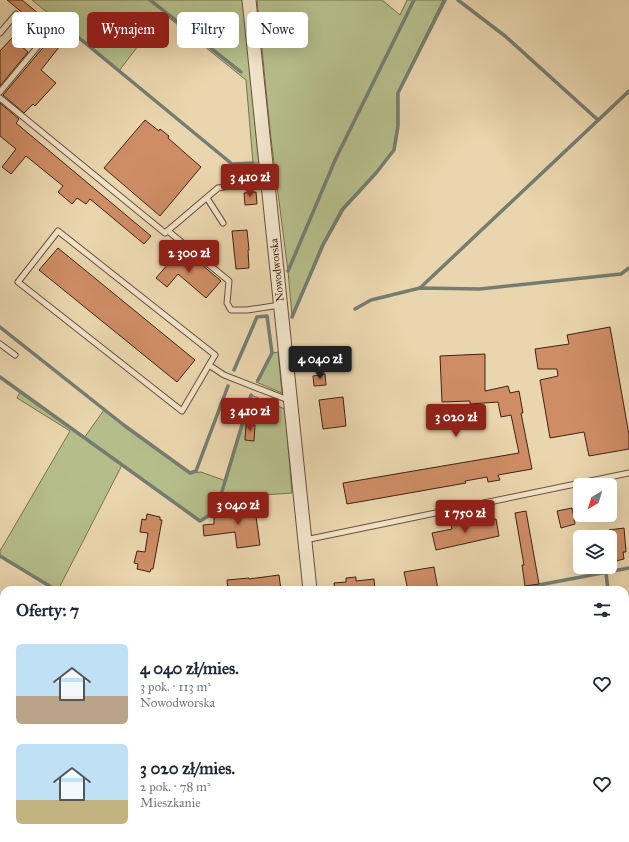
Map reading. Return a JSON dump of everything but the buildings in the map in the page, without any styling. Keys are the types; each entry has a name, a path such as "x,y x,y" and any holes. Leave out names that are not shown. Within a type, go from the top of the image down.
{"street":[{"name":"Nowodworska","path":"249,0 310,586"}],"lane":[{"path":"0,33 16,14 44,39 0,92"},
{"path":"0,98 165,233 218,188 268,184"},
{"path":"207,198 223,223"},
{"path":"168,230 229,281 227,302 231,310 247,310 280,305"},
{"path":"58,231 215,355 209,365 182,411 18,282 58,231"},
{"path":"0,344 15,355"},
{"path":"209,365 224,375 283,398 290,399"},
{"path":"304,540 629,473"}],"green space":[{"path":"32,0 243,0 259,163 253,163 246,80 206,48 239,48 239,12 177,12 177,24 169,18 169,12 87,12 87,45 79,38 79,12 47,12"},
{"path":"257,0 382,0 400,15 407,0 443,0 397,93 397,127 393,150 374,174 341,209 321,246 292,316 262,48 308,48 308,12 258,12"},
{"path":"91,48 136,48 119,71"},
{"path":"278,352 282,393 256,382 272,353"},
{"path":"20,392 84,438 104,410 190,473 201,472 226,481 251,395 285,409 292,493 220,498 210,515 200,521 122,465 60,586 49,586 0,556 0,551 70,431 17,398"}],"waterway":[{"path":"150,0 241,72"},
{"path":"288,271 336,158 414,0"},
{"path":"292,317 323,245 343,209 376,173 394,150 398,126 398,93 445,0"},
{"path":"458,0 505,36 598,120"},
{"path":"79,38 232,164 253,163"},
{"path":"420,288 629,91"},
{"path":"355,309 371,300 420,288 480,289 621,274 629,268"},
{"path":"234,370 257,317 267,316 272,353 258,380"},
{"path":"0,327 125,426 190,473 196,471 228,386"},
{"path":"0,377 200,521 210,515 220,498 251,395"},
{"path":"0,556 49,586"},
{"path":"533,586 629,568"},
{"path":"606,574 608,586"}]}
